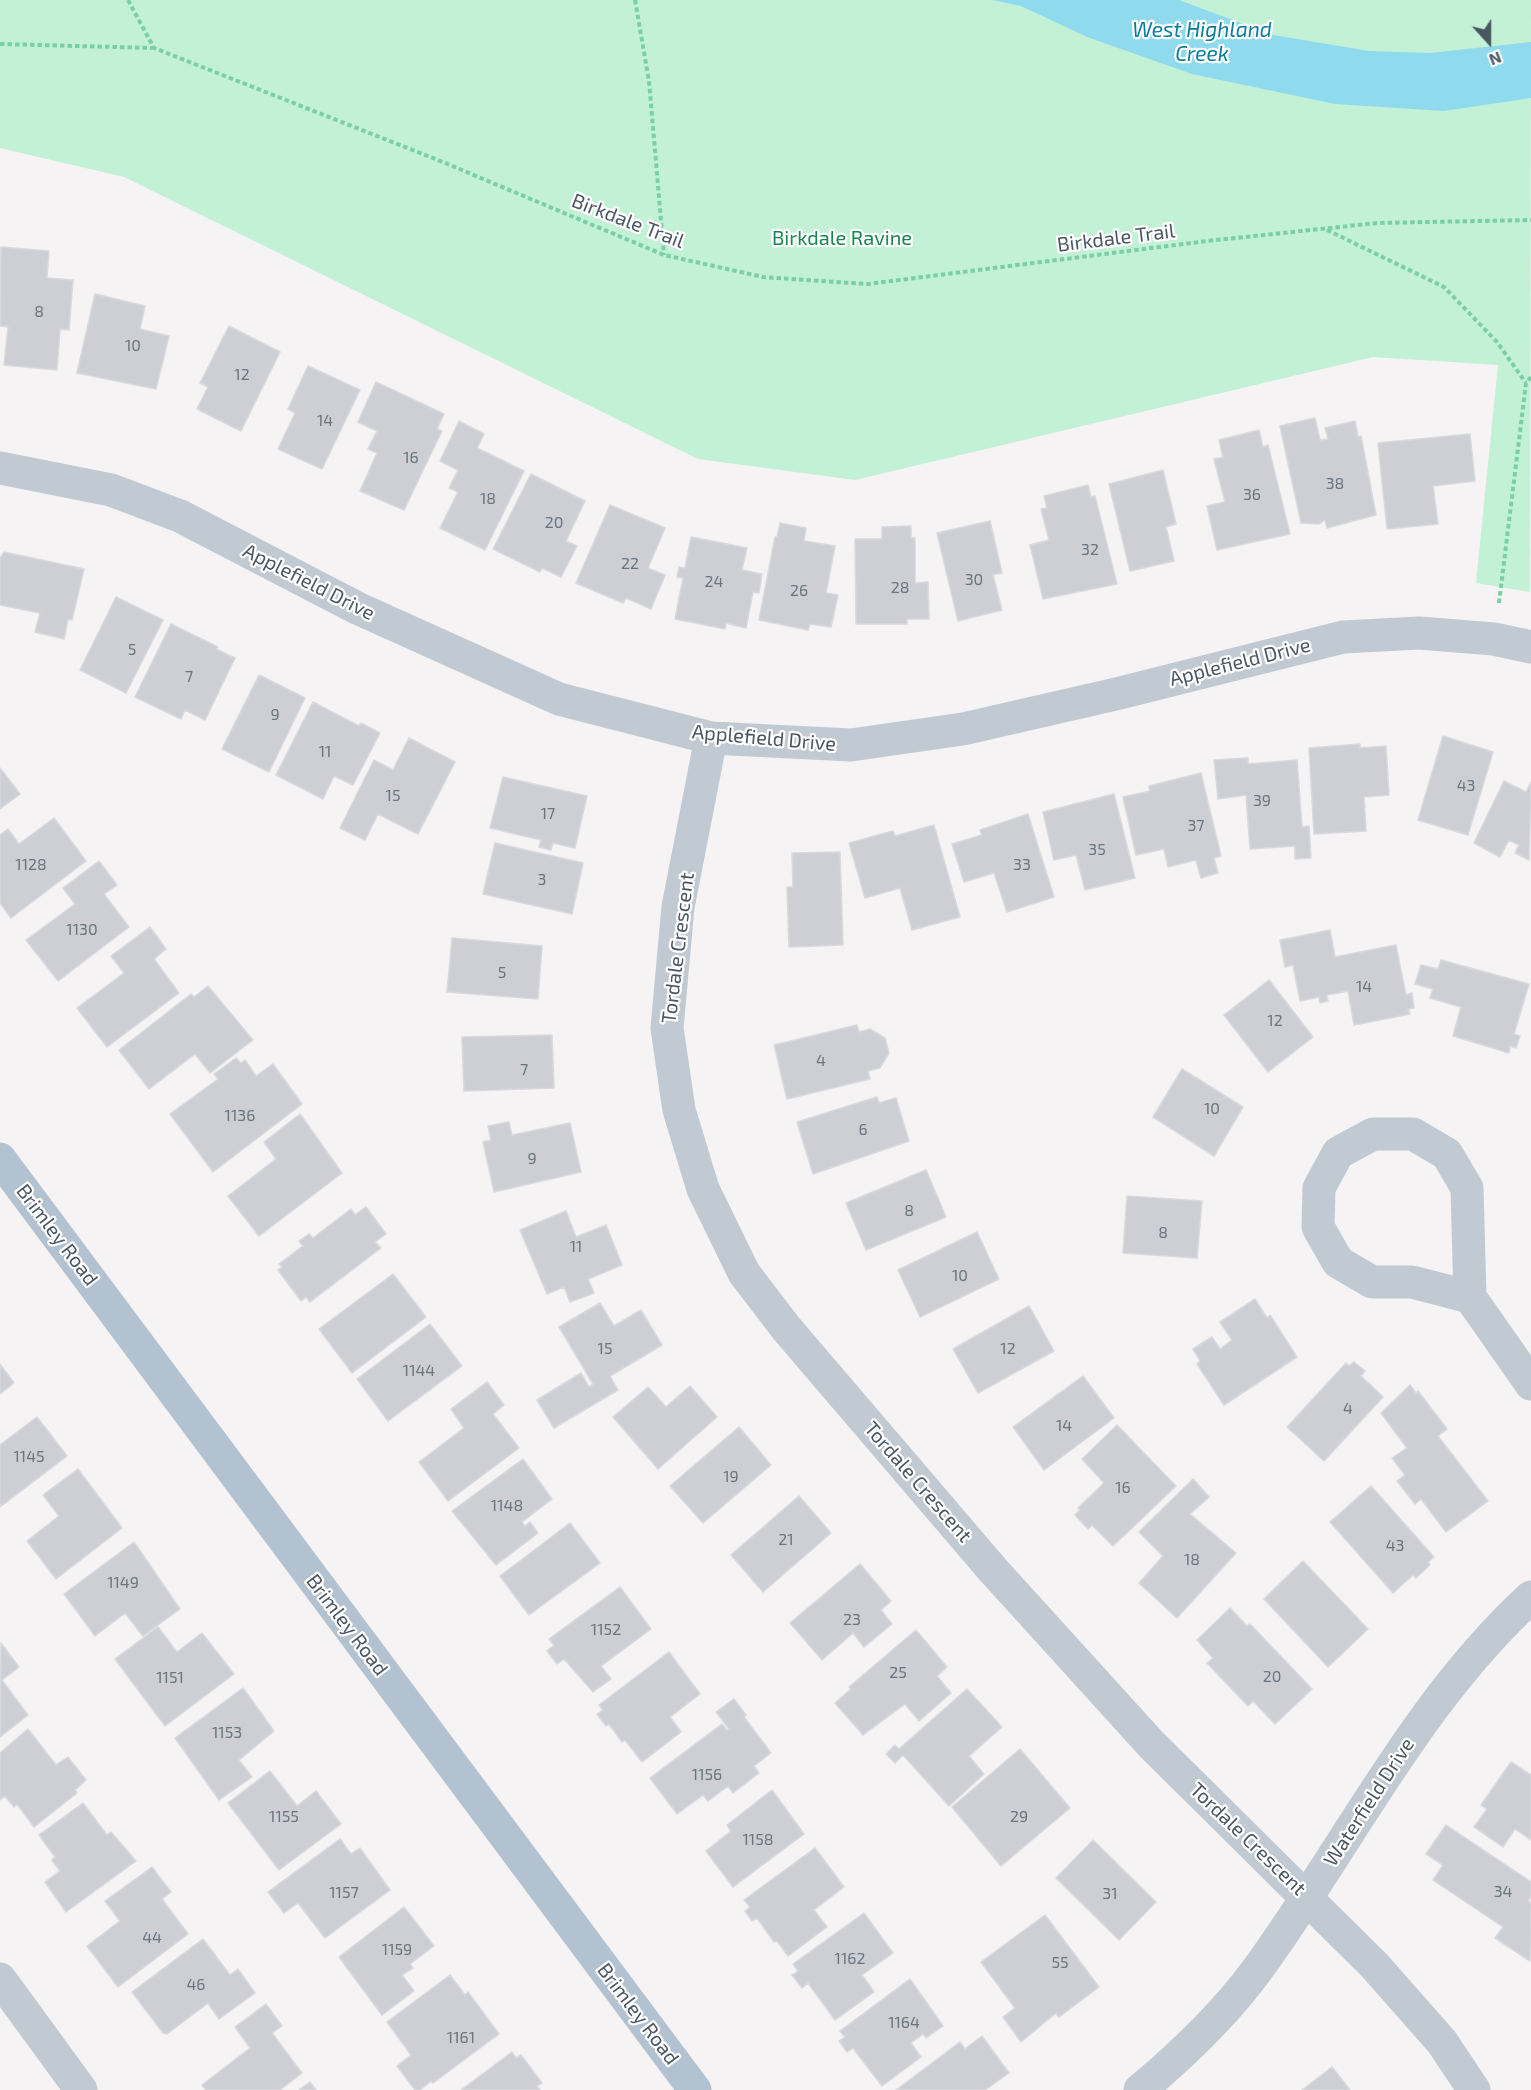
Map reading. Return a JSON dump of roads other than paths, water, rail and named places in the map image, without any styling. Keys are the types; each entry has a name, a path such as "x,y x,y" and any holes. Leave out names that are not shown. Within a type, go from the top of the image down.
{"main road":[{"name":"Brimley Road","path":"0,1159 695,2090"}],"street":[{"name":"Applefield Drive","path":"0,468 121,494 180,516 357,608 559,699 711,738 851,745 963,729 1116,694 1343,637 1419,633 1494,639 1531,647"},
{"name":"Tordale Crescent","path":"711,738 678,907 667,1028 679,1110 703,1189 744,1273 786,1328 1001,1578 1151,1744 1307,1896 1375,1966 1442,2042 1474,2090"},
{"path":"1470,1297 1412,1282 1372,1282 1338,1262 1318,1227 1318,1188 1338,1153 1373,1134 1413,1134 1447,1154 1467,1188 1470,1297 1531,1384"},
{"name":"Waterfield Drive","path":"1140,2090 1188,2050 1249,1980 1307,1896 1425,1715 1495,1630 1531,1597"},
{"path":"0,1979 81,2090"}],"water":[{"name":"West Highland Creek","path":"992,0 1179,0 1273,35 1369,51 1430,53 1531,42 1531,98 1444,111 1335,104 1192,74 1087,37 1021,6"}],"park label":[{"name":"Birkdale Ravine","path":"842,238"}]}
